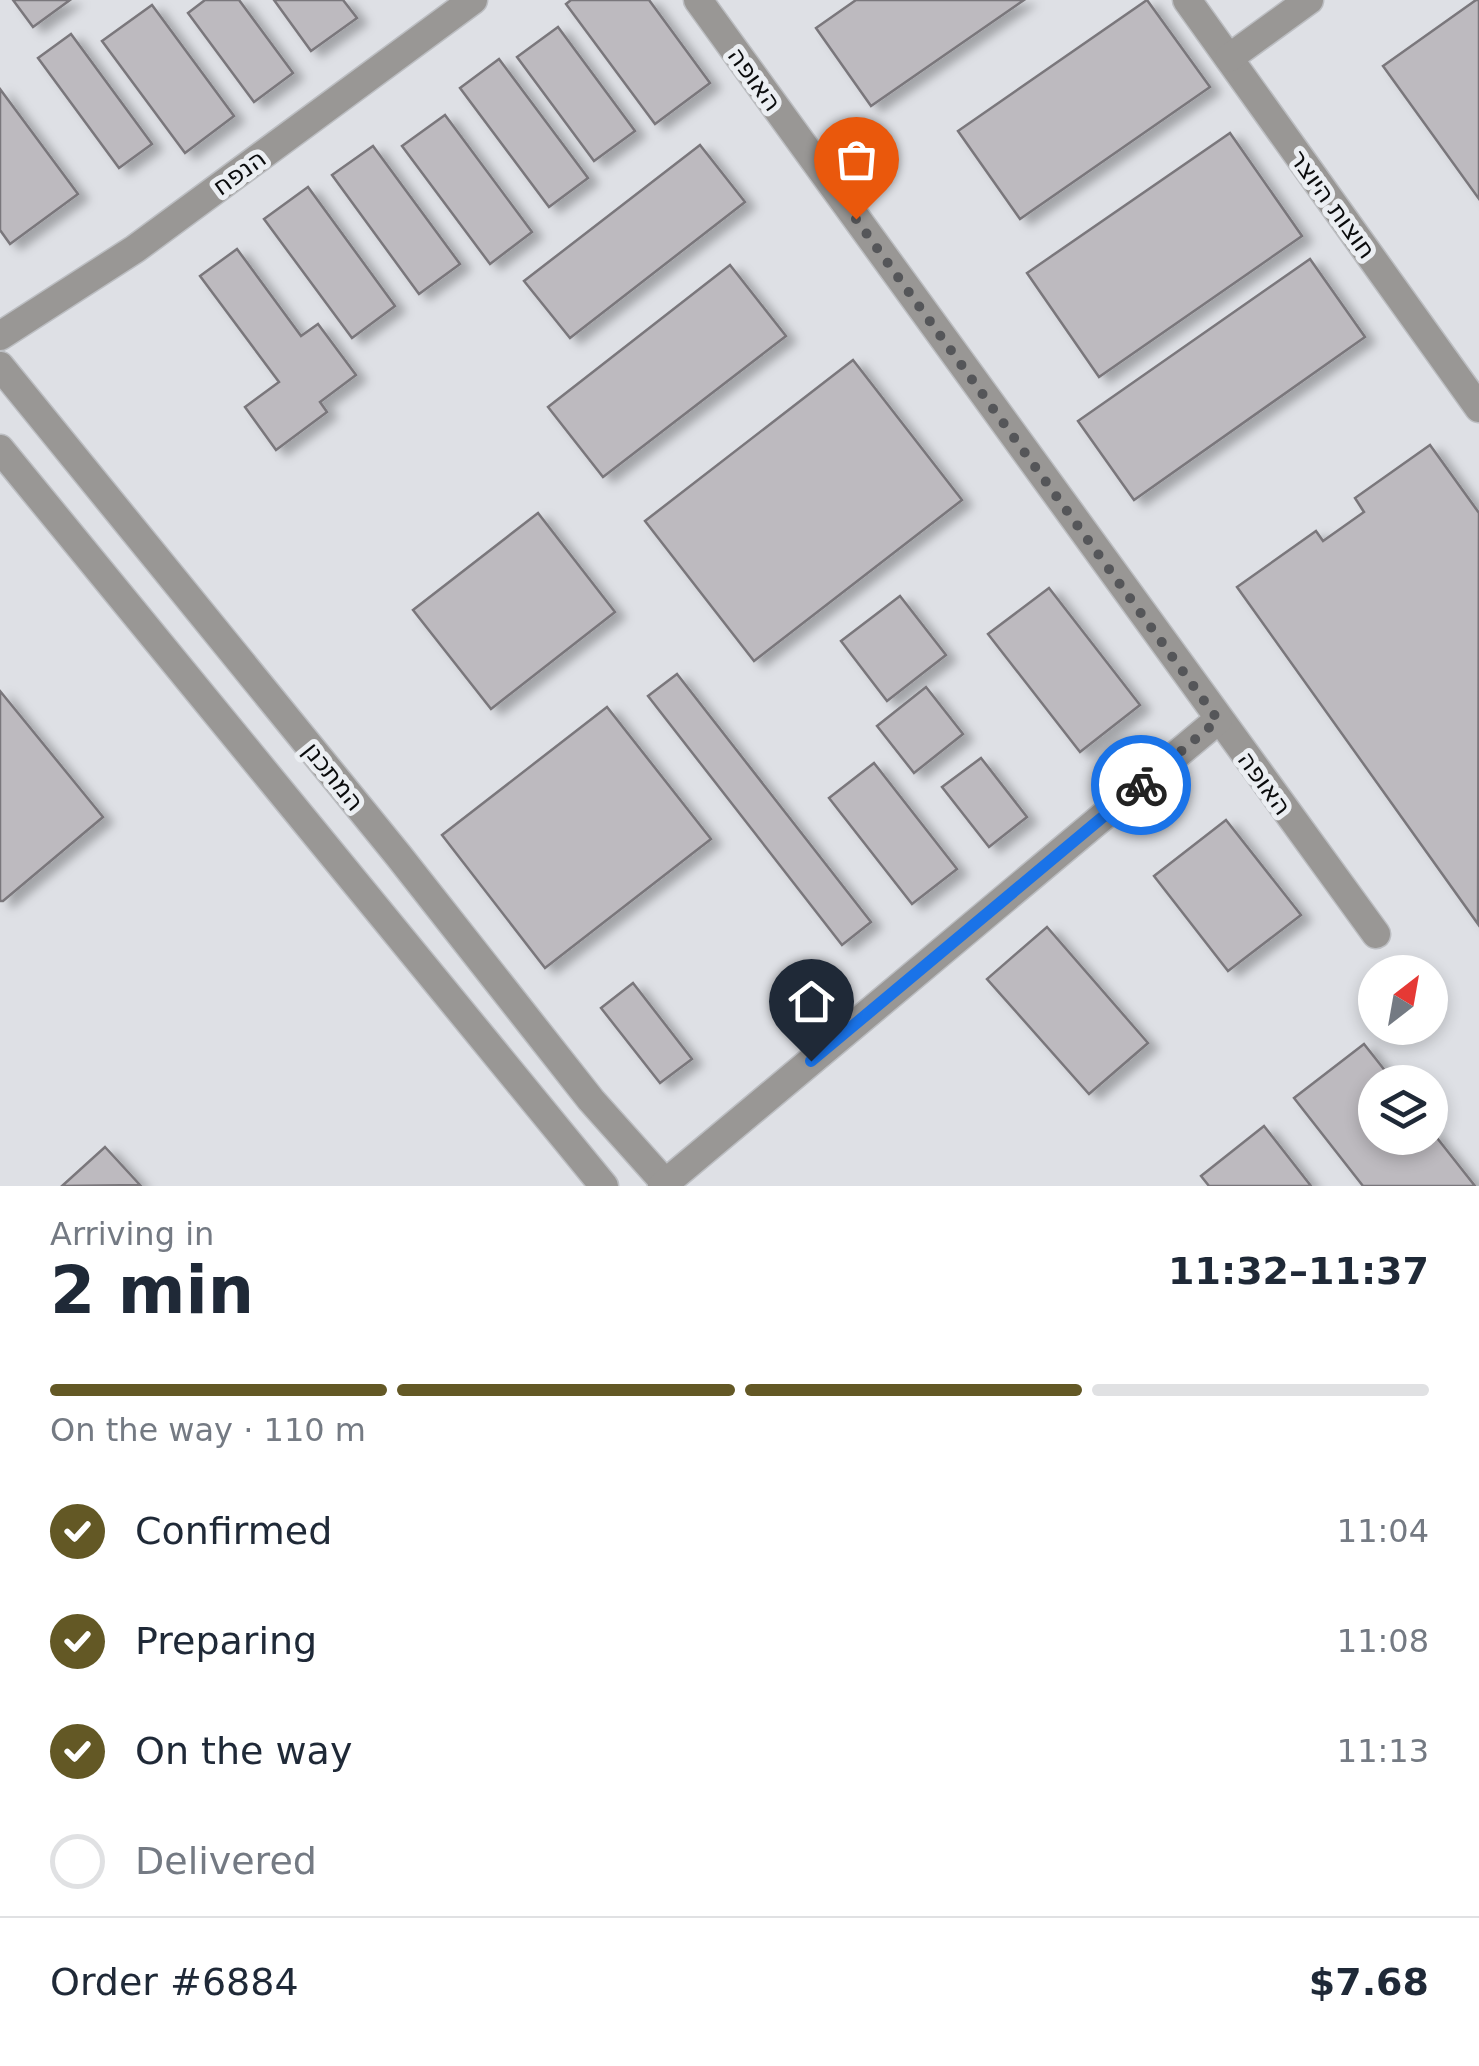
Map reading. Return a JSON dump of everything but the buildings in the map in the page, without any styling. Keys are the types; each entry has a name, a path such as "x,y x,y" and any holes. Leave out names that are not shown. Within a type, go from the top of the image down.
{"street":[{"name":"הנפח","path":"0,336 135,248 473,0"},
{"name":"האופה","path":"698,0 1376,934"},
{"name":"חוצות היוצר","path":"1188,0 1479,408"},
{"path":"1229,58 1309,0"},
{"name":"המתכנן","path":"0,366 398,855 591,1100 665,1185"},
{"name":"המתכנן","path":"0,448 604,1186"},
{"path":"665,1185 1218,720"}],"way so far":[{"path":"856,219 1218,720 1141,785"}],"route":[{"path":"811,1061 1141,785"}]}
